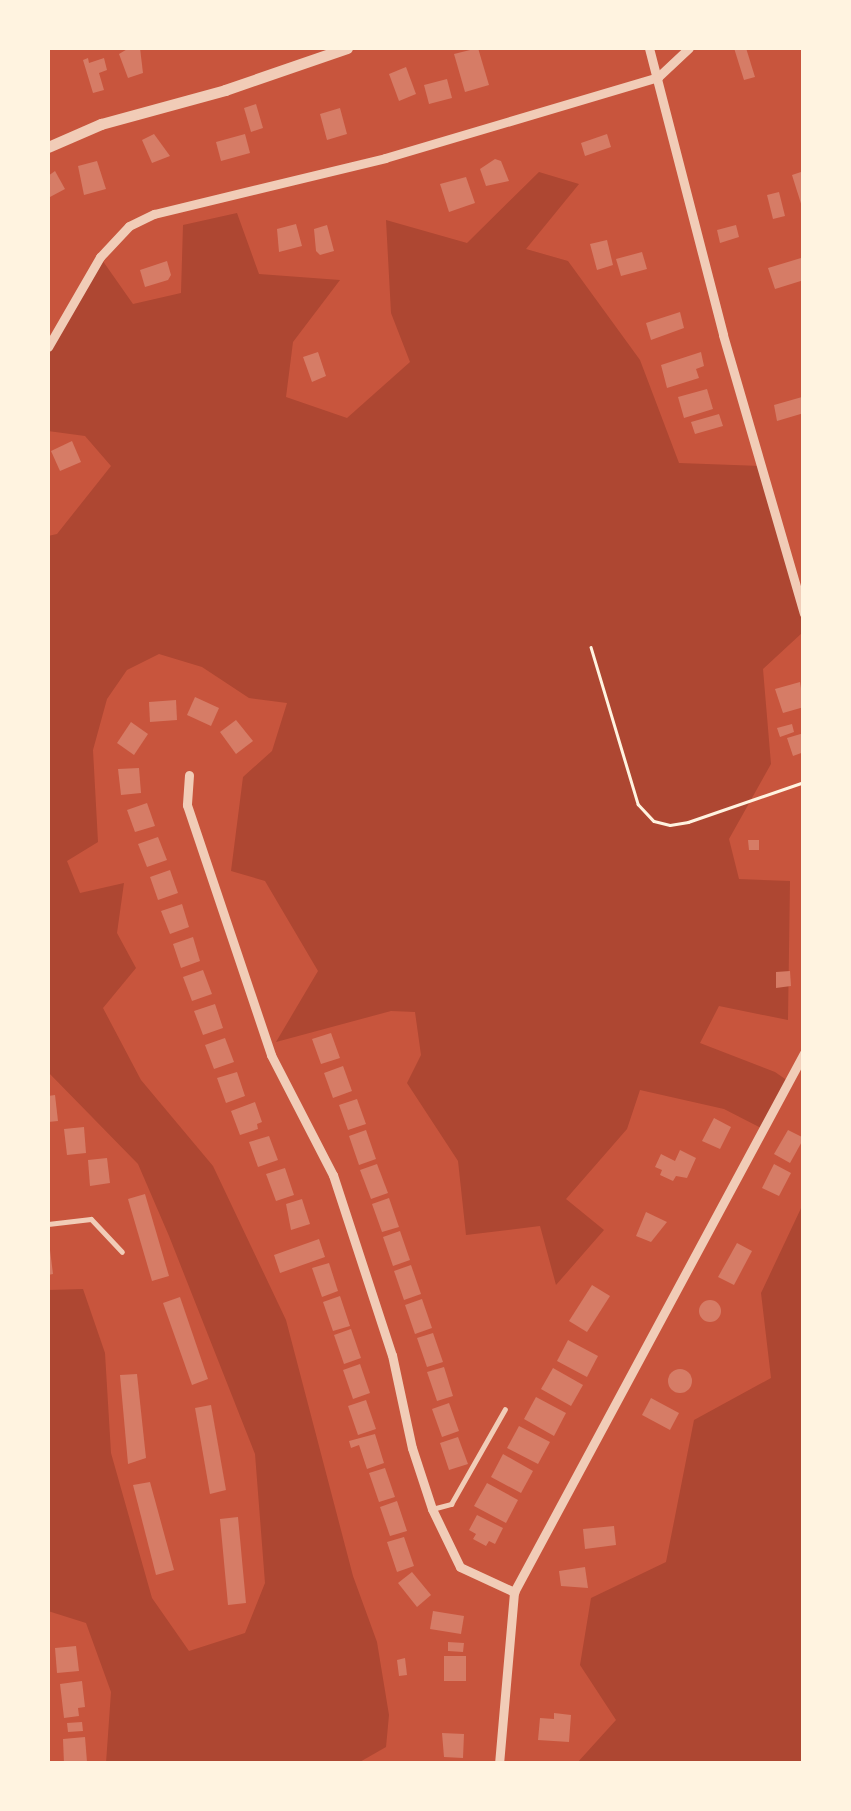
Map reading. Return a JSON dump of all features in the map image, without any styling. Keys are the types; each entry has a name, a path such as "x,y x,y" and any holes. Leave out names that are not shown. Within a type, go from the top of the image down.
{"street":[{"path":"48,146 101,124 224,90 348,48"},
{"path":"649,48 723,335 804,613"},
{"path":"48,347 100,257 129,226 154,214 384,158 658,77 690,48"},
{"path":"189,775 187,806 271,1055 333,1175 392,1355 412,1448 432,1509 460,1567 514,1592"},
{"path":"500,1764 514,1592 804,1053"}],"lane":[{"path":"48,1224 92,1219 122,1252"},
{"path":"432,1509 451,1504 505,1409"}],"path":[{"path":"591,647 638,804 654,821 670,825 688,822 804,782"}],"shaded area":[{"path":"539,172 579,184 526,249 568,261 640,360 679,463 761,466 803,613 803,632 763,669 771,764 729,839 739,879 790,881 788,1020 719,1006 700,1043 775,1072 788,1081 763,1129 724,1109 640,1090 627,1129 566,1199 604,1230 556,1285 540,1226 466,1235 458,1161 407,1083 421,1055 415,1012 391,1011 276,1042 318,971 265,881 231,871 243,777 272,751 287,703 249,698 202,667 159,654 127,670 107,699 93,750 98,842 67,861 80,893 124,883 117,933 136,968 103,1008 141,1080 213,1166 286,1320 353,1576 377,1642 389,1715 386,1747 358,1763 106,1763 111,1692 86,1623 48,1611 48,1290 83,1289 105,1353 111,1453 152,1598 189,1651 245,1633 265,1583 255,1454 169,1236 138,1164 48,1072 48,536 57,534 111,466 85,436 48,431 48,347 100,257 133,304 181,293 183,225 237,213 259,274 340,280 293,342 286,397 347,418 410,362 391,313 386,220 467,243"},
{"path":"803,1204 803,1763 577,1763 616,1720 580,1665 591,1598 666,1562 694,1420 771,1378 761,1293"}],"building":[{"path":"129,48 140,48 143,73 128,78 119,54"},
{"path":"478,48 489,85 465,92 454,54"},
{"path":"734,48 746,48 755,77 744,80"},
{"path":"88,58 89,63 104,58 107,70 99,73 104,90 93,93 83,60"},
{"path":"406,67 416,94 399,101 389,74"},
{"path":"447,79 452,98 429,104 424,85"},
{"path":"256,104 263,128 251,132 244,108"},
{"path":"340,108 347,134 327,140 320,114"},
{"path":"154,134 170,156 152,163 142,140"},
{"path":"245,134 250,153 221,161 216,142"},
{"path":"607,134 611,147 585,156 581,143"},
{"path":"495,159 501,161 509,181 486,186 480,169"},
{"path":"97,161 106,189 84,195 78,166"},
{"path":"55,171 65,189 50,197 48,176"},
{"path":"804,171 804,210 803,210 792,175"},
{"path":"466,177 475,203 449,212 440,184"},
{"path":"779,192 785,216 773,219 767,195"},
{"path":"296,224 302,246 279,252 277,229"},
{"path":"327,225 334,251 320,255 314,229"},
{"path":"736,225 739,237 720,243 717,230"},
{"path":"607,240 613,265 597,270 590,244"},
{"path":"642,252 647,269 621,276 616,259"},
{"path":"801,258 804,280 775,289 768,268"},
{"path":"167,261 171,275 168,280 145,287 140,270"},
{"path":"680,312 684,328 651,340 646,323"},
{"path":"318,352 326,376 312,382 303,357"},
{"path":"701,352 704,366 696,369 699,378 667,388 661,365"},
{"path":"707,389 713,409 684,418 678,397"},
{"path":"802,397 804,413 777,421 774,405"},
{"path":"719,414 723,426 695,434 691,422"},
{"path":"72,441 81,462 60,471 51,451"},
{"path":"800,682 804,707 783,713 775,689"},
{"path":"195,697 219,708 211,726 187,715"},
{"path":"176,700 177,720 150,722 149,702"},
{"path":"236,720 253,741 236,754 220,732"},
{"path":"131,722 148,734 134,755 117,743"},
{"path":"792,724 794,732 780,737 777,728"},
{"path":"804,733 804,752 793,756 787,738"},
{"path":"139,768 141,793 121,795 118,769"},
{"path":"147,803 155,826 135,832 127,810"},
{"path":"158,837 167,860 147,867 138,844"},
{"path":"748,840 759,840 759,850 749,850"},
{"path":"170,870 178,893 158,900 150,877"},
{"path":"182,904 189,927 170,934 161,911"},
{"path":"193,937 200,961 181,968 173,944"},
{"path":"203,970 212,994 192,1001 183,977"},
{"path":"790,971 791,986 776,988 776,972"},
{"path":"215,1004 223,1028 203,1035 194,1011"},
{"path":"331,1033 340,1058 321,1064 312,1039"},
{"path":"225,1038 234,1062 214,1069 205,1045"},
{"path":"343,1066 352,1091 333,1098 324,1073"},
{"path":"237,1072 245,1096 226,1103 217,1078"},
{"path":"55,1095 58,1121 48,1122 48,1096"},
{"path":"357,1099 366,1124 348,1130 339,1105"},
{"path":"255,1102 262,1122 257,1124 258,1129 240,1135 231,1111"},
{"path":"714,1118 731,1127 720,1149 702,1141"},
{"path":"84,1127 86,1153 67,1155 64,1129"},
{"path":"366,1130 376,1159 359,1165 349,1136"},
{"path":"788,1130 804,1138 790,1163 774,1154"},
{"path":"269,1136 278,1160 258,1167 249,1142"},
{"path":"680,1150 696,1158 687,1178 676,1176 673,1181 660,1175 662,1170 655,1167 661,1154 675,1161"},
{"path":"107,1158 110,1183 90,1186 88,1160"},
{"path":"377,1164 388,1193 371,1199 360,1170"},
{"path":"774,1164 791,1173 779,1196 762,1188"},
{"path":"285,1168 294,1195 276,1201 266,1174"},
{"path":"145,1194 169,1276 152,1281 128,1199"},
{"path":"389,1198 399,1227 382,1232 372,1204"},
{"path":"302,1199 310,1224 291,1230 286,1204"},
{"path":"646,1212 667,1222 651,1242 636,1236"},
{"path":"400,1231 410,1260 393,1266 383,1237"},
{"path":"319,1239 325,1257 280,1273 274,1255"},
{"path":"737,1243 752,1251 734,1285 718,1277"},
{"path":"48,1250 53,1274 48,1275"},
{"path":"329,1263 338,1291 322,1297 312,1268"},
{"path":"411,1265 421,1294 404,1300 394,1271"},
{"path":"592,1285 610,1296 587,1332 569,1321"},
{"path":"340,1296 350,1326 333,1331 323,1302"},
{"path":"180,1297 208,1379 192,1385 163,1303"},
{"path":"422,1299 432,1328 415,1334 405,1305"},
{"path":"710,1300 718,1303 718,1319 710,1322 702,1319 699,1311 702,1303"},
{"path":"351,1329 361,1358 344,1364 334,1335"},
{"path":"433,1333 443,1362 427,1367 417,1338"},
{"path":"568,1340 598,1356 587,1377 557,1361"},
{"path":"360,1364 370,1393 353,1399 343,1370"},
{"path":"444,1367 453,1396 437,1401 427,1372"},
{"path":"553,1368 583,1385 571,1406 541,1389"},
{"path":"680,1369 692,1381 680,1393 668,1381"},
{"path":"137,1374 146,1458 128,1464 120,1375"},
{"path":"536,1397 566,1413 554,1436 524,1419"},
{"path":"651,1398 679,1413 670,1430 642,1415"},
{"path":"366,1400 376,1429 358,1435 348,1406"},
{"path":"449,1403 459,1431 442,1437 432,1409"},
{"path":"211,1405 226,1490 210,1494 195,1408"},
{"path":"519,1426 550,1442 538,1464 507,1448"},
{"path":"375,1434 384,1463 367,1469 359,1445 351,1448 349,1441"},
{"path":"458,1437 468,1464 449,1470 440,1443"},
{"path":"503,1454 533,1471 521,1493 491,1477"},
{"path":"385,1468 395,1497 379,1502 369,1473"},
{"path":"150,1482 174,1570 156,1575 133,1485"},
{"path":"487,1483 518,1500 506,1523 474,1506"},
{"path":"397,1501 407,1531 390,1536 380,1507"},
{"path":"477,1515 503,1528 495,1544 489,1541 486,1546 473,1539 476,1534 469,1530"},
{"path":"238,1517 246,1603 228,1605 220,1519"},
{"path":"614,1526 616,1545 585,1549 583,1529"},
{"path":"404,1537 414,1566 397,1572 387,1542"},
{"path":"585,1567 588,1588 561,1586 559,1571"},
{"path":"412,1572 431,1595 417,1607 398,1583"},
{"path":"433,1611 464,1616 461,1634 430,1629"},
{"path":"448,1642 464,1643 463,1652 448,1651"},
{"path":"76,1646 79,1671 57,1673 55,1648"},
{"path":"444,1656 466,1656 466,1681 444,1681"},
{"path":"405,1658 407,1675 399,1676 397,1660"},
{"path":"82,1681 85,1707 78,1708 79,1716 64,1718 60,1684"},
{"path":"554,1713 571,1715 569,1742 538,1740 540,1718 554,1719"},
{"path":"82,1722 83,1731 68,1732 67,1723"},
{"path":"442,1733 464,1734 463,1758 444,1757"},
{"path":"85,1737 87,1762 64,1764 63,1739"}]}
